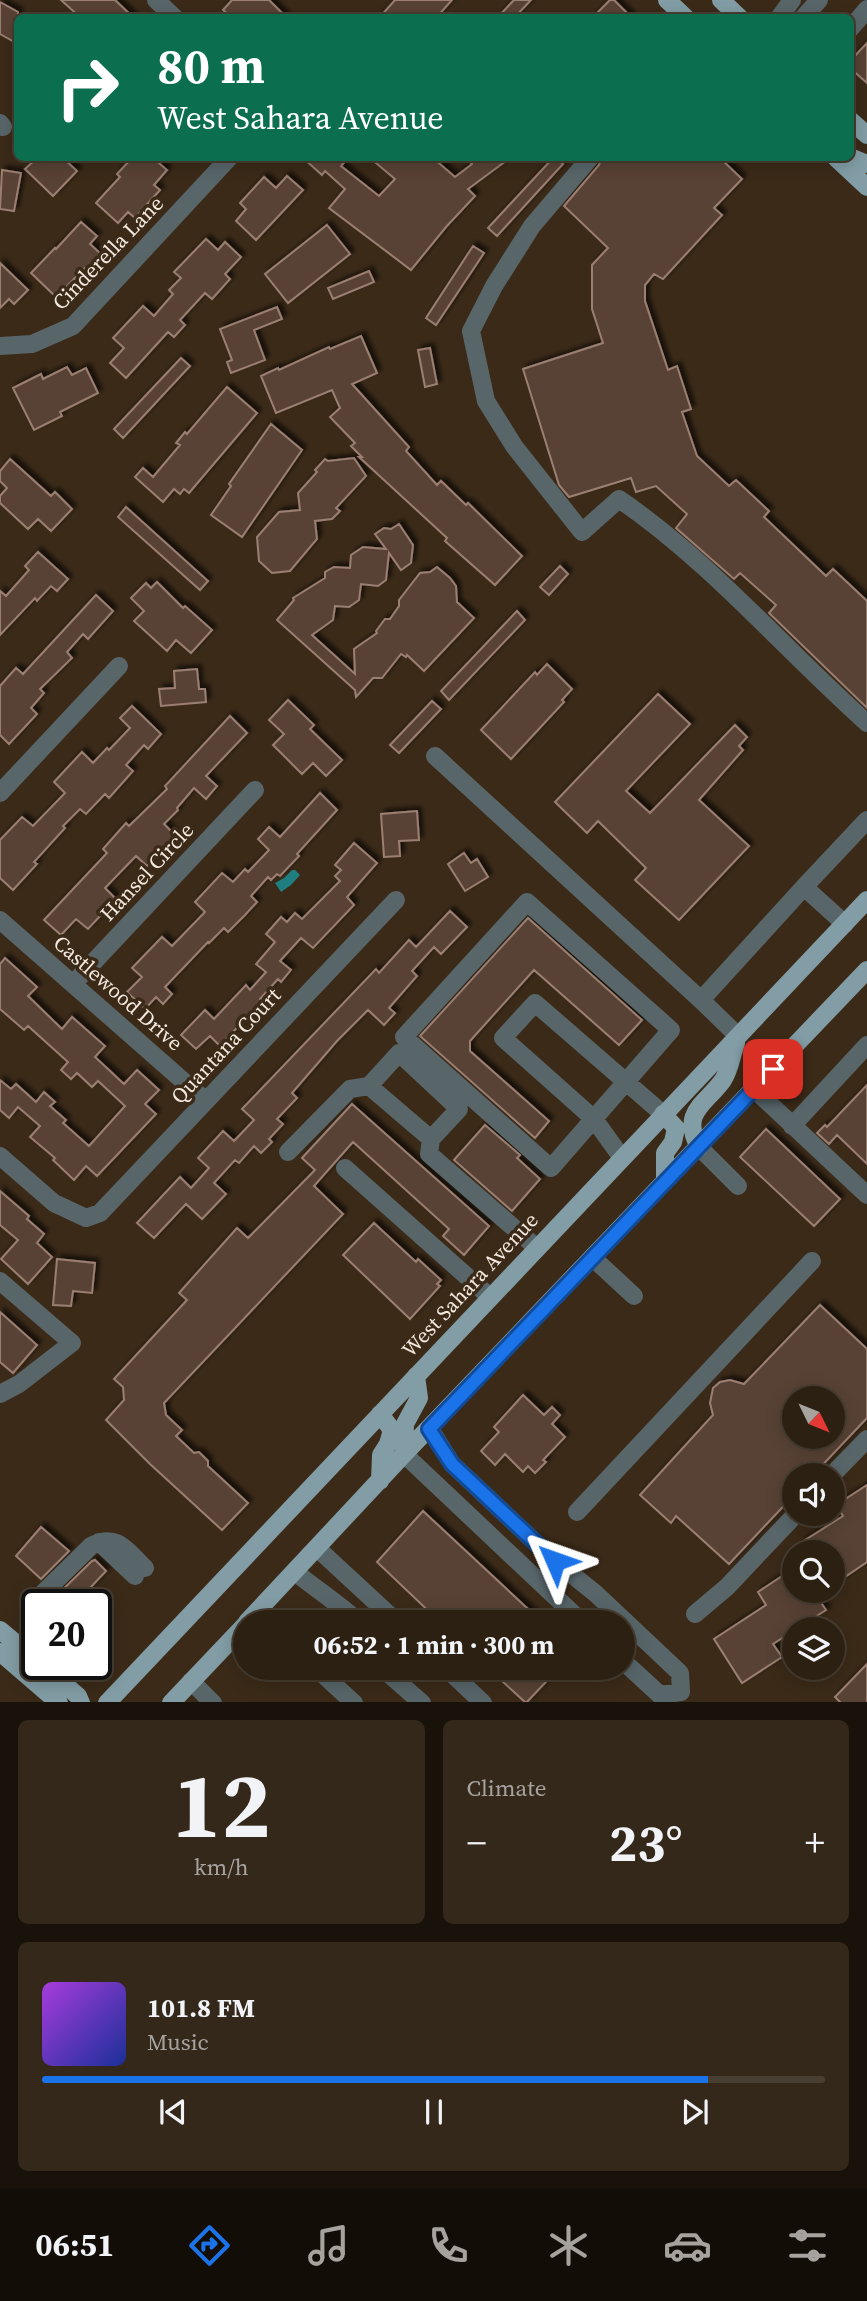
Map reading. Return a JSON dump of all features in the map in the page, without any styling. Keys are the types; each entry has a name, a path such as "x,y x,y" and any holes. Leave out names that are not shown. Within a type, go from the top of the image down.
{"main road":[{"path":"667,0 682,14"},
{"path":"721,0 736,14"},
{"path":"839,161 867,187"},
{"name":"West Sahara Avenue","path":"108,1702 867,900"},
{"path":"262,1610 404,1454 867,970"},
{"path":"699,1147 692,1133 692,1122 704,1100 724,1079 738,1036"},
{"path":"663,1114 677,1128 673,1142 665,1153 665,1182"},
{"path":"404,1454 405,1424 419,1398 416,1376"},
{"path":"380,1414 392,1430 381,1455 380,1482"},
{"path":"0,1630 21,1648"},
{"path":"172,1702 233,1640"},
{"path":"1,1654 58,1702"},
{"path":"60,1680 78,1696 81,1702"}],"street":[{"path":"156,0 171,14"},
{"path":"807,14 819,0"},
{"path":"854,25 867,9"},
{"name":"Cinderella Lane","path":"0,346 32,344 74,326 226,161"},
{"path":"587,161 532,226 494,286 471,331 486,401 514,446 582,532 619,499 657,526 692,556 867,723"},
{"path":"0,793 119,666"},
{"path":"435,756 738,1036"},
{"name":"Hansel Circle","path":"73,984 255,790"},
{"path":"701,1000 867,820"},
{"path":"804,887 845,924"},
{"name":"Quantana Court","path":"0,1156 54,1203 86,1218 100,1213 396,900"},
{"path":"527,902 671,1030 626,1082 551,1168 404,1037 527,902"},
{"name":"Castlewood Drive","path":"0,920 206,1101"},
{"path":"622,1158 594,1119 503,1038 535,1003 663,1114"},
{"path":"792,1126 867,1045"},
{"path":"288,1152 350,1089 369,1086 399,1053 459,1109 431,1139 429,1154 537,1248"},
{"path":"369,1086 431,1139"},
{"path":"754,1089 867,1195"},
{"path":"699,1147 738,1185"},
{"path":"345,1168 490,1297"},
{"path":"593,1258 634,1296"},
{"path":"577,1512 812,1261"},
{"path":"0,1281 72,1343 19,1384 0,1394"},
{"path":"429,1429 452,1464 680,1673 681,1692 660,1695 635,1672"},
{"path":"844,1463 867,1439"},
{"path":"404,1454 569,1610"},
{"path":"695,1614 727,1587 785,1526"},
{"path":"47,1589 91,1546 99,1542 117,1542 140,1572"},
{"path":"317,1548 384,1610"},
{"path":"295,1572 346,1610"},
{"path":"640,1677 660,1655"},
{"path":"329,1680 353,1702"},
{"path":"396,1680 421,1702"},
{"path":"459,1680 482,1702"},
{"path":"191,1681 212,1702"}],"water":[{"path":"292,870 300,875 281,892 275,883"}],"building":[{"path":"61,0 115,0 130,14 77,14"},
{"path":"232,0 269,0 283,14 228,14 223,10"},
{"path":"395,0 452,0 440,14 383,14"},
{"path":"514,0 531,0 518,14 501,14"},
{"path":"610,0 614,0 628,14 596,14"},
{"path":"0,2 18,14 14,14 14,42 0,34"},
{"path":"867,43 867,83 854,72 854,57"},
{"path":"34,161 66,161 77,171 53,196 25,169"},
{"path":"129,161 156,161 167,170 154,185 160,190 135,218 128,212 118,223 96,203 120,177 117,174"},
{"path":"306,161 345,161 341,166 379,196 395,179 374,161 436,161 455,177 472,164 470,161 506,161 468,189 475,196 411,270 329,208 345,189 325,171 322,175"},
{"path":"550,161 560,161 563,164 497,236 488,228"},
{"path":"601,161 723,161 742,179 714,208 722,215 663,279 654,274 645,285 645,301 668,370 677,366 691,409 682,412 697,456 729,486 736,480 769,511 764,517 826,576 833,569 867,601 867,708 769,613 776,605 740,573 734,579 676,528 687,514 656,486 636,492 631,478 569,497 559,485 523,369 603,343 592,309 592,265 608,248 564,206"},
{"path":"2,170 21,173 14,211 0,209"},
{"path":"287,176 303,190 256,240 236,221 246,209 240,203 264,177 276,188"},
{"path":"81,222 97,236 90,244 101,254 56,297 31,273"},
{"path":"327,225 350,254 288,303 265,274"},
{"path":"206,239 218,250 225,242 241,257 225,274 230,279 212,299 205,293 180,320 185,325 174,337 168,332 126,378 110,363 124,348 113,338 143,306 154,316 173,294 169,290 181,278 174,272"},
{"path":"473,246 484,253 436,325 426,318"},
{"path":"0,263 28,290 14,304 9,299 0,308"},
{"path":"369,271 374,282 333,299 328,288"},
{"path":"277,307 282,319 254,330 265,360 231,373 227,362 232,360 220,329"},
{"path":"361,336 377,373 352,384 409,447 406,451 437,485 441,481 466,505 468,503 522,556 495,585 445,541 447,538 359,457 362,457 351,446 355,443 330,417 340,408 332,390 276,413 261,376"},
{"path":"430,348 437,384 425,387 418,350"},
{"path":"181,358 190,366 123,438 114,429"},
{"path":"67,367 72,375 86,368 98,393 60,412 62,416 34,430 13,388 41,374 43,379"},
{"path":"227,387 257,413 189,493 184,489 180,494 174,489 163,502 135,477 143,468 153,477 180,445 176,443 185,432 187,434"},
{"path":"271,424 302,450 242,537 211,515"},
{"path":"354,458 366,476 336,508 340,511 332,519 315,521 317,539 290,571 272,573 259,561 257,537 279,512 300,510 298,493 325,459 328,461"},
{"path":"10,459 51,496 55,492 72,509 51,531 38,519 28,529 0,503 0,496 7,488 0,481 0,471"},
{"path":"126,507 208,581 200,590 118,517"},
{"path":"399,524 413,545 411,563 401,570 389,553 386,580 378,586 361,584 359,600 349,607 335,606 333,620 312,635 355,674 354,649 377,633 385,619 390,619 399,606 399,600 420,573 430,572 437,567 456,586 457,602 474,618 424,671 407,655 406,657 401,654 382,678 373,678 356,697 355,690 277,620 293,598 325,578 325,572 334,567 350,568 351,555 363,547 386,549 375,534"},
{"path":"38,552 68,579 57,591 51,586 37,601 35,598 0,635 0,591 6,596 29,570 25,566"},
{"path":"560,566 568,574 549,595 540,587"},
{"path":"157,582 183,608 185,606 212,630 191,653 176,640 167,651 134,621 144,611 131,598 146,583 151,588"},
{"path":"96,595 113,611 88,639 83,634 67,652 72,658 40,689 44,693 31,708 37,714 9,744 0,735 0,686 16,668 23,674"},
{"path":"517,611 525,620 449,700 441,691"},
{"path":"547,664 572,689 562,700 564,702 511,759 481,730 535,672 537,675"},
{"path":"197,669 199,689 205,689 206,702 161,706 159,689 175,688 174,671"},
{"path":"658,694 690,724 626,791 650,813 735,725 747,737 739,746 743,750 699,800 749,846 679,920 635,880 646,868 598,821 587,833 555,802"},
{"path":"288,700 314,725 310,729 342,760 326,776 313,763 302,774 273,745 284,734 269,720"},
{"path":"432,701 441,709 399,753 390,745"},
{"path":"132,706 161,734 148,749 144,745 126,765 133,771 109,798 105,794 86,814 80,809 63,826 65,828 34,862 37,864 13,890 0,878 0,840 22,817 33,826 65,793 54,782 82,752 93,763 107,748 109,750 130,728 120,718"},
{"path":"230,716 247,733 206,776 217,786 206,799 194,788 164,824 175,835 147,866 136,856 105,888 116,899 88,929 76,919 61,935 44,920 107,853 103,849 126,823 129,826 167,789 165,786"},
{"path":"320,793 337,810 280,876 277,874 271,880 268,877 251,896 257,902 245,915 228,932 224,928 208,942 165,987 172,994 163,1004 156,997 145,1009 127,992 142,977 132,968 162,937 172,946 205,912 195,902 222,873 233,882 245,869 248,872 269,850 258,839 269,827 280,837"},
{"path":"417,811 419,840 399,841 400,856 384,857 381,814"},
{"path":"354,843 377,863 347,897 354,905 313,948 301,938 280,961 291,970 281,982 278,979 260,999 262,1001 220,1046 210,1036 196,1049 181,1035 205,1010 214,1019 246,985 250,990 266,972 256,964 275,942 266,934 281,917 287,922 295,913 302,919 340,881 335,876 341,870 335,865"},
{"path":"464,853 471,863 477,859 488,877 465,891 448,864"},
{"path":"450,911 467,927 441,954 434,947 412,971 417,976 389,1008 395,1013 384,1025 368,1010 337,1041 292,1093 297,1098 277,1119 283,1124 269,1139 272,1142 261,1153 254,1146 239,1163 235,1160 214,1183 226,1194 202,1219 186,1204 154,1238 137,1223 180,1177 191,1188 209,1168 198,1158 223,1131 234,1141 254,1120 242,1109 376,969 379,973 409,940 416,947"},
{"path":"528,918 642,1020 619,1045 534,970 470,1041 470,1051 549,1121 535,1138 420,1036"},
{"path":"5,958 37,987 28,996 62,1029 72,1017 105,1046 95,1057 124,1084 137,1070 159,1090 145,1104 156,1114 97,1176 86,1166 74,1180 53,1160 55,1158 30,1137 40,1126 18,1107 9,1118 0,1110 0,1080 11,1089 16,1084 36,1102 44,1092 55,1102 50,1106 66,1120 63,1123 89,1146 125,1106 98,1081 92,1087 77,1073 71,1079 61,1070 68,1062 28,1026 24,1030 0,1009 0,964"},
{"path":"867,1085 867,1164 837,1135 829,1144 817,1133 825,1125 827,1127"},
{"path":"352,1104 489,1226 464,1255 443,1236 449,1229 353,1142 314,1186 343,1214 164,1403 166,1415 182,1430 176,1436 194,1453 199,1452 208,1461 208,1466 248,1503 222,1530 106,1420 124,1400 123,1387 114,1379 187,1300 179,1293 237,1228 248,1238 315,1170 302,1158"},
{"path":"485,1125 520,1155 517,1158 540,1179 512,1211 454,1160"},
{"path":"766,1129 840,1199 814,1226 740,1157"},
{"path":"0,1191 29,1216 27,1219 44,1234 37,1243 52,1257 28,1284 1,1259 18,1240 0,1225"},
{"path":"374,1223 416,1262 418,1259 441,1280 437,1284 440,1286 410,1319 343,1255"},
{"path":"57,1259 95,1263 92,1293 73,1291 71,1306 53,1305"},
{"path":"820,1305 867,1349 867,1418 845,1441 845,1386 782,1386 782,1449 838,1449 824,1463 782,1463 782,1508 729,1564 676,1516 671,1523 640,1495 713,1415 710,1403 713,1388 720,1382 730,1380 744,1384"},
{"path":"0,1312 37,1345 13,1373 0,1362"},
{"path":"523,1395 544,1415 552,1407 560,1415 552,1424 565,1437 543,1460 546,1462 535,1473 528,1466 523,1472 505,1454 495,1465 481,1451 499,1432 494,1427"},
{"path":"867,1485 867,1562 845,1577 845,1540 805,1540 827,1526 845,1526 845,1499"},
{"path":"423,1511 529,1610 427,1610 377,1562"},
{"path":"41,1527 69,1551 41,1579 16,1556"},
{"path":"95,1560 106,1571 89,1589 63,1589"},
{"path":"782,1576 782,1603 821,1603 826,1610 815,1617 782,1617 782,1638 773,1644 782,1657 742,1683 714,1639 766,1605 758,1592"},
{"path":"867,1664 867,1702 840,1702 835,1697"},
{"path":"501,1680 548,1680 525,1702"}],"route":[{"path":"555,1561 452,1464 429,1429 773,1069"}]}
